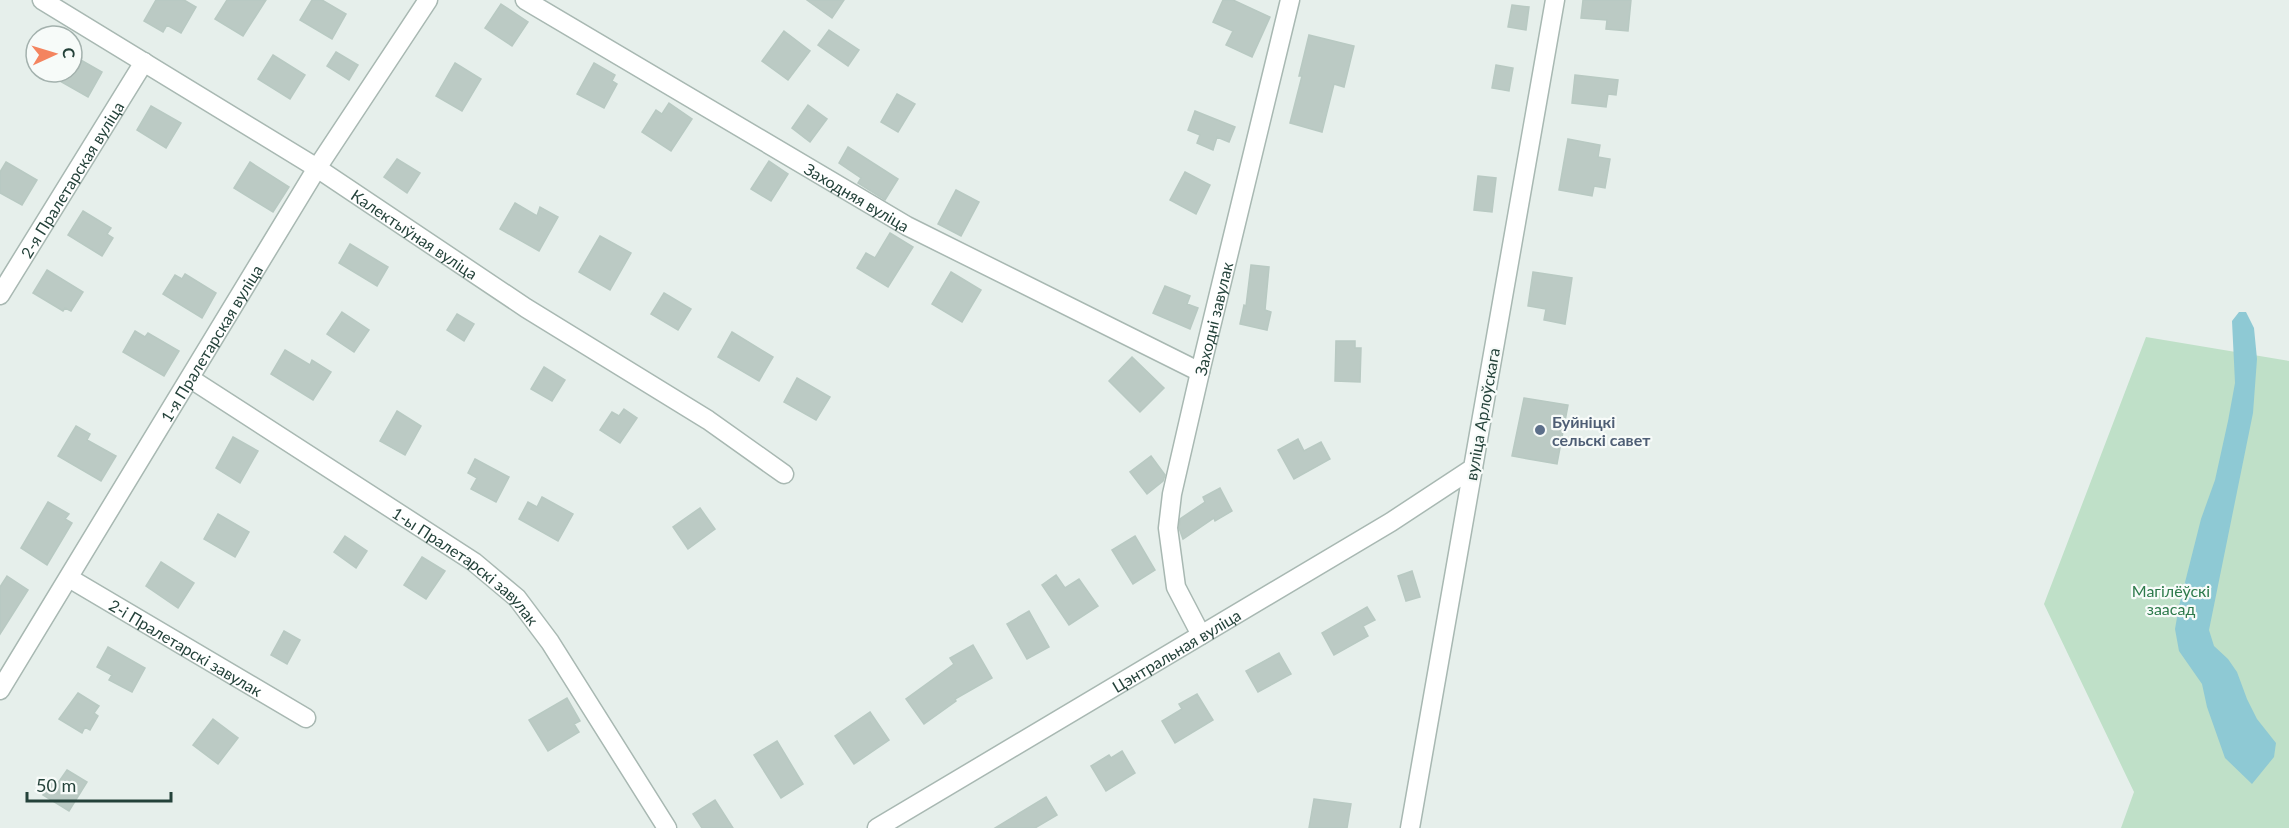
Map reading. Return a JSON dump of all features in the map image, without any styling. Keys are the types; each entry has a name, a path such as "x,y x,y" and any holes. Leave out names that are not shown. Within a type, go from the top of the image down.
{"street":[{"name":"Калектыўная вуліца","path":"42,0 317,168 526,308 708,420 784,474"},
{"name":"1-я Пралетарская вуліца","path":"0,690 317,168 428,0"},
{"name":"Заходняя вуліца","path":"525,0 907,226 1200,372"},
{"name":"Заходні завулак","path":"1201,635 1176,587 1168,528 1172,494 1290,0"},
{"name":"вуліца Арлоўскага","path":"1410,828 1555,0"},
{"name":"2-я Пралетарская вуліца","path":"0,295 144,62"},
{"name":"1-ы Пралетарскі завулак","path":"191,378 474,562 518,598 550,642 666,828"},
{"name":"Цэнтральная вуліца","path":"877,828 1391,522 1473,468"},
{"name":"2-і Пралетарскі завулак","path":"69,578 306,718"}],"green space":[{"name":"Магілёўскі заасад","path":"2146,337 2289,361 2289,828 2121,828 2134,792 2044,604"}],"water":[{"path":"2239,312 2246,312 2254,328 2257,359 2253,413 2209,630 2214,646 2228,659 2237,672 2257,719 2276,743 2274,757 2252,784 2225,758 2207,707 2202,684 2179,651 2175,629 2201,519 2215,480 2228,421 2235,383 2232,321"}],"building":[{"path":"156,0 184,0 196,7 181,33 167,25 163,32 144,21"},
{"path":"227,0 266,0 243,36 215,19"},
{"path":"312,0 322,0 346,14 332,39 300,20"},
{"path":"807,0 844,0 832,18"},
{"path":"1223,0 1233,0 1270,17 1252,57 1226,45 1233,31 1213,22"},
{"path":"1583,0 1631,0 1628,31 1606,29 1607,20 1581,18"},
{"path":"501,4 528,22 512,46 485,28"},
{"path":"1512,5 1529,7 1526,30 1508,27"},
{"path":"829,30 859,50 848,66 818,45"},
{"path":"784,31 810,51 788,80 762,61"},
{"path":"1309,35 1354,46 1344,87 1334,84 1322,132 1290,123 1302,76 1299,76"},
{"path":"336,52 358,65 349,80 327,66"},
{"path":"273,55 305,75 290,99 258,79"},
{"path":"84,62 102,72 88,97 65,84 84,84"},
{"path":"455,63 481,79 462,111 436,96"},
{"path":"594,63 615,75 612,81 617,84 604,108 577,94"},
{"path":"1496,65 1513,68 1509,91 1492,88"},
{"path":"1575,75 1618,80 1616,95 1608,94 1606,107 1572,103"},
{"path":"897,94 915,104 898,132 881,122"},
{"path":"669,103 692,119 671,151 642,132 656,110 662,114"},
{"path":"808,105 827,119 810,142 792,128"},
{"path":"151,106 181,123 166,148 137,130"},
{"path":"1195,111 1235,127 1229,142 1217,137 1213,150 1197,143 1200,135 1188,130"},
{"path":"1568,139 1600,145 1598,157 1610,159 1605,188 1594,186 1592,196 1559,190"},
{"path":"848,147 898,179 885,200 858,183 861,178 839,163"},
{"path":"397,159 420,173 407,193 384,177"},
{"path":"769,161 788,174 771,201 751,189"},
{"path":"6,162 37,180 22,205 0,193 0,172"},
{"path":"250,162 289,187 273,212 234,188"},
{"path":"1185,172 1210,185 1196,214 1170,200"},
{"path":"1478,176 1496,178 1492,212 1474,210"},
{"path":"956,190 979,202 961,236 938,224"},
{"path":"515,203 537,216 540,207 558,217 539,251 500,229"},
{"path":"83,211 111,228 107,234 113,238 102,256 68,235"},
{"path":"890,233 913,247 888,287 857,268 866,253 875,258"},
{"path":"600,236 631,253 610,290 579,272"},
{"path":"350,244 388,267 377,286 339,263"},
{"path":"1251,265 1269,267 1265,310 1271,312 1267,330 1240,324 1244,305 1246,306"},
{"path":"47,270 83,292 71,311 65,308 63,311 33,293"},
{"path":"951,272 981,290 962,322 932,304"},
{"path":"1533,272 1572,278 1565,324 1544,320 1546,309 1528,306"},
{"path":"185,274 216,293 202,318 163,294 175,275 182,279"},
{"path":"1165,286 1190,296 1187,304 1198,308 1190,329 1153,313"},
{"path":"664,293 691,309 678,330 651,314"},
{"path":"342,312 369,330 354,352 327,334"},
{"path":"457,314 474,324 464,341 447,330"},
{"path":"135,331 145,337 148,333 179,351 164,376 123,352"},
{"path":"732,332 773,357 759,381 718,357"},
{"path":"1336,341 1355,341 1355,348 1361,348 1360,382 1335,381"},
{"path":"285,350 310,365 312,360 331,372 313,400 271,374"},
{"path":"1132,357 1164,388 1140,412 1109,381"},
{"path":"544,367 565,380 552,401 531,389"},
{"path":"797,378 830,397 816,420 784,402"},
{"name":"Буйніцкі сельскі савет","path":"1524,398 1568,405 1557,464 1512,456"},
{"path":"624,409 637,418 620,443 600,430 612,412 619,416"},
{"path":"397,411 421,426 405,455 380,441"},
{"path":"76,426 90,434 87,440 116,456 101,481 58,456"},
{"path":"233,437 258,451 240,483 216,468"},
{"path":"1298,439 1304,451 1321,442 1330,459 1294,479 1278,450"},
{"path":"1151,456 1165,475 1163,481 1147,494 1130,472"},
{"path":"475,459 509,477 496,502 471,489 477,478 468,473"},
{"path":"1220,488 1232,511 1215,521 1214,518 1183,539 1179,528 1180,519 1205,502 1203,497"},
{"path":"542,497 573,514 558,541 519,519 528,502 537,507"},
{"path":"48,502 69,514 65,519 72,523 47,565 21,548"},
{"path":"700,508 715,529 688,549 673,527"},
{"path":"218,514 249,532 235,557 204,539"},
{"path":"345,536 367,551 356,568 334,552"},
{"path":"1135,536 1155,570 1133,584 1112,550"},
{"path":"422,557 445,571 426,599 404,585"},
{"path":"161,562 194,583 178,608 146,586"},
{"path":"1412,571 1420,597 1406,601 1398,576"},
{"path":"1056,575 1065,588 1079,579 1098,606 1069,625 1042,585"},
{"path":"7,576 28,590 0,634 0,587"},
{"path":"1367,607 1375,620 1363,626 1368,636 1334,655 1322,633"},
{"path":"1029,611 1049,647 1027,659 1007,624"},
{"path":"284,631 300,640 287,664 271,655"},
{"path":"973,645 992,678 955,699 956,701 924,724 906,699 954,664 950,658"},
{"path":"108,647 145,668 132,692 109,680 112,675 97,667"},
{"path":"1279,653 1291,674 1258,692 1246,671"},
{"path":"78,693 99,706 94,713 98,716 90,730 85,727 82,733 59,719"},
{"path":"1197,694 1213,720 1175,743 1162,721 1182,709 1179,704"},
{"path":"567,698 580,721 574,724 579,732 548,751 529,720"},
{"path":"870,712 889,740 854,764 835,736"},
{"path":"213,719 238,738 218,764 193,745"},
{"path":"777,741 803,784 781,798 754,755"},
{"path":"1122,751 1135,773 1106,791 1091,766 1109,755 1111,758"},
{"path":"67,770 87,782 69,811 43,795 52,780 58,783"},
{"path":"1046,797 1057,815 1035,828 995,828"},
{"path":"1314,799 1351,804 1347,828 1309,828"},
{"path":"715,800 733,828 702,828 693,814"}],"place":[{"name":"Буйніцкі сельскі савет","path":"1540,430"}]}
